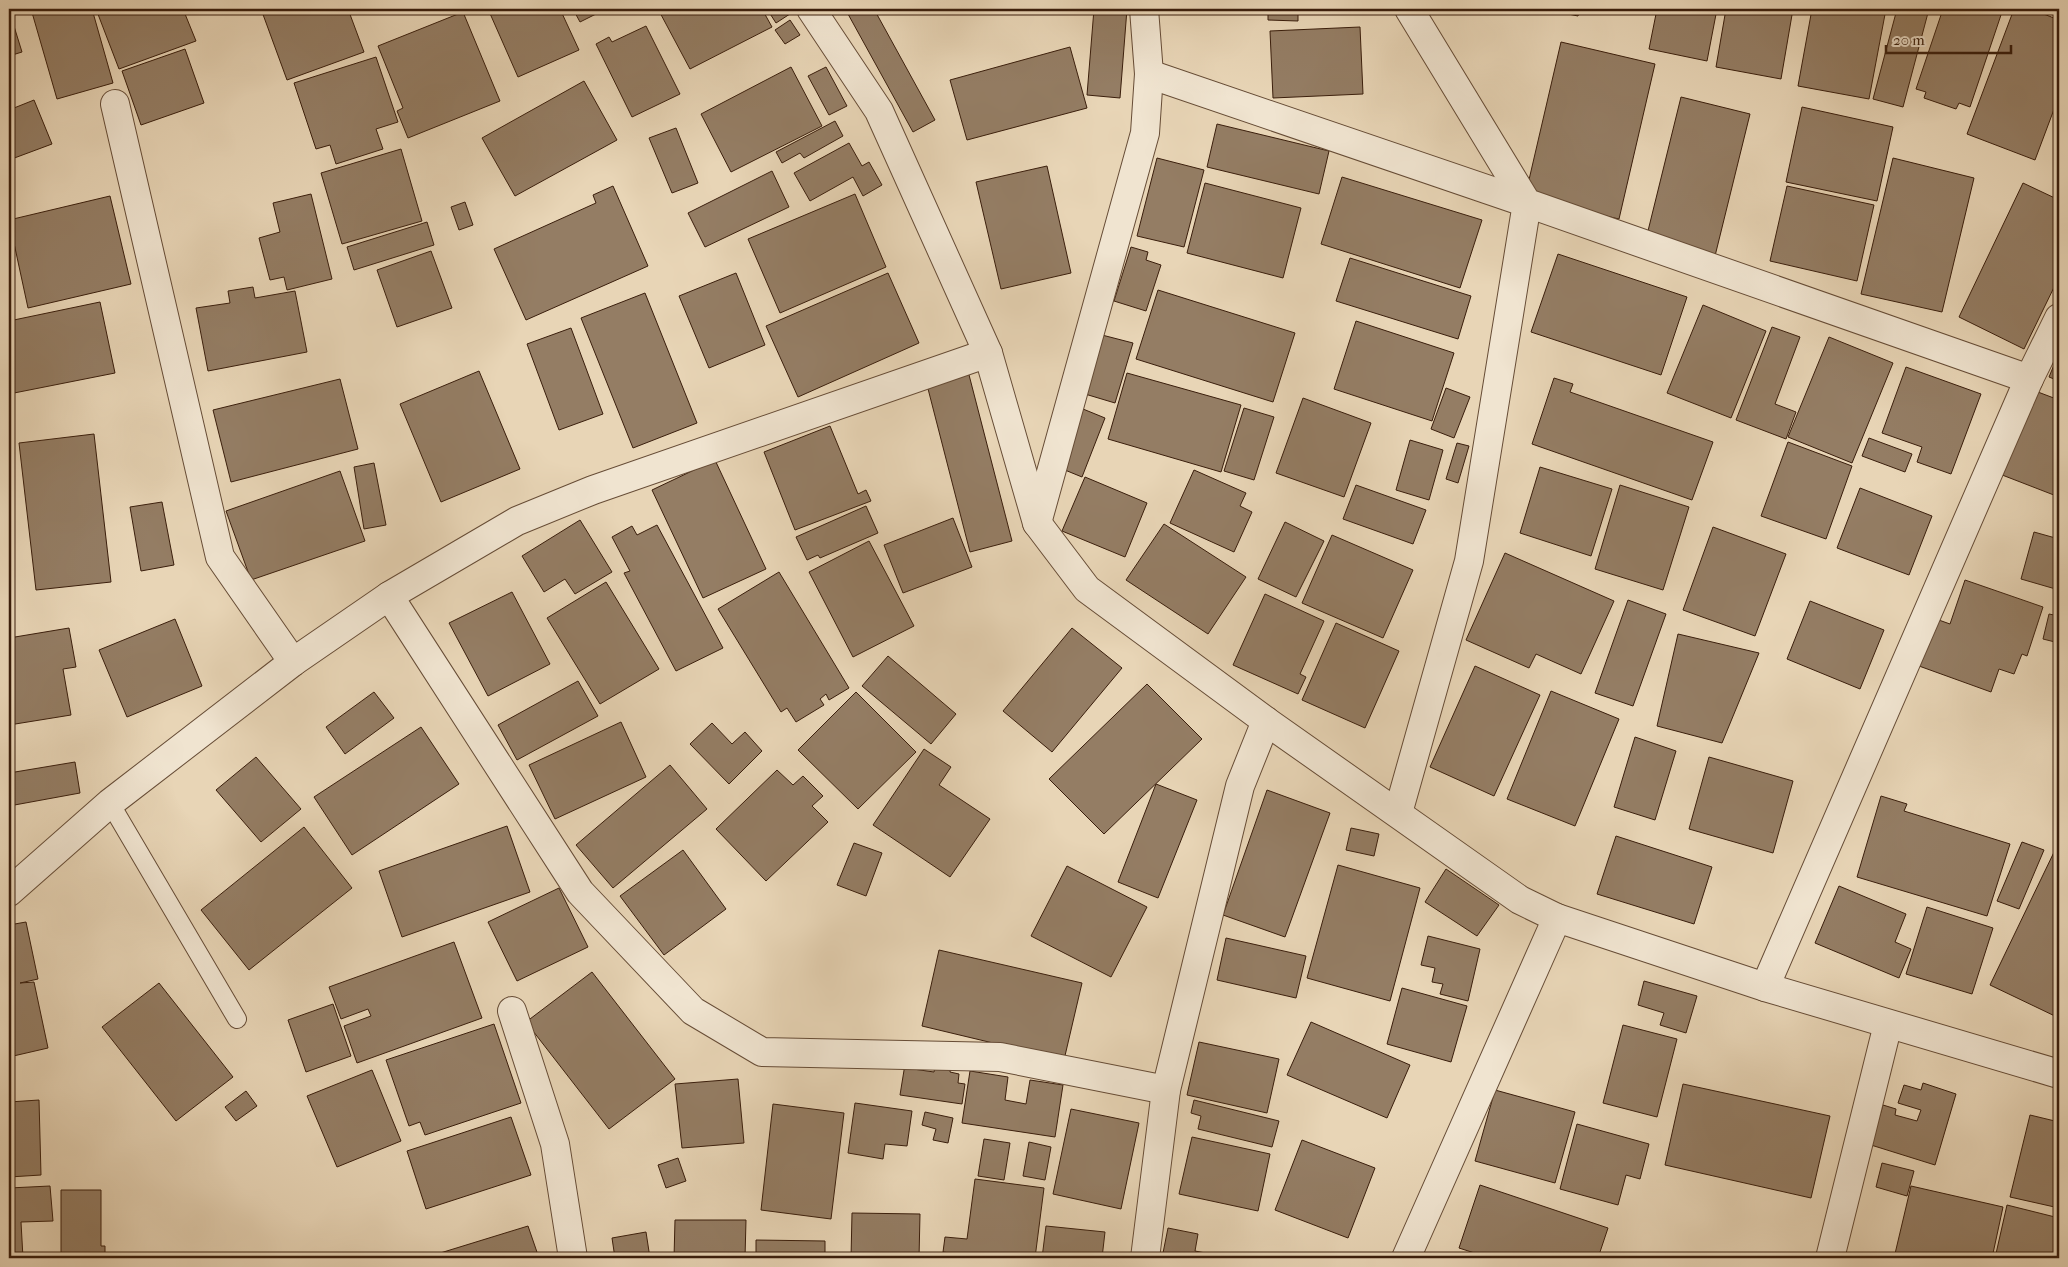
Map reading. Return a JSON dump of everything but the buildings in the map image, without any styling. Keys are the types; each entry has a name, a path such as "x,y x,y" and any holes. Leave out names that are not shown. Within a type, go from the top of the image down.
{"street":[{"path":"811,9 879,111 988,353 1037,523 1087,589 1266,721 1520,900 1557,918 1765,987 2059,1074"},
{"path":"1037,523 1145,133 1149,74 1144,9"},
{"path":"1398,814 1469,561 1527,203 1410,9"},
{"path":"1149,74 1527,203 2029,379"},
{"path":"115,104 220,557 293,662"},
{"path":"1765,987 2029,379 2059,318"},
{"path":"9,892 110,802 293,662 389,596 517,521 594,490 988,353"},
{"path":"389,596 580,892 694,1011 762,1052 1000,1057 1166,1090"},
{"path":"1145,1258 1166,1090 1240,786 1266,721"},
{"path":"1406,1258 1557,918"},
{"path":"512,1011 555,1144 573,1258"},
{"path":"1830,1258 1888,1024"}],"lane":[{"path":"110,802 237,1019"}]}
